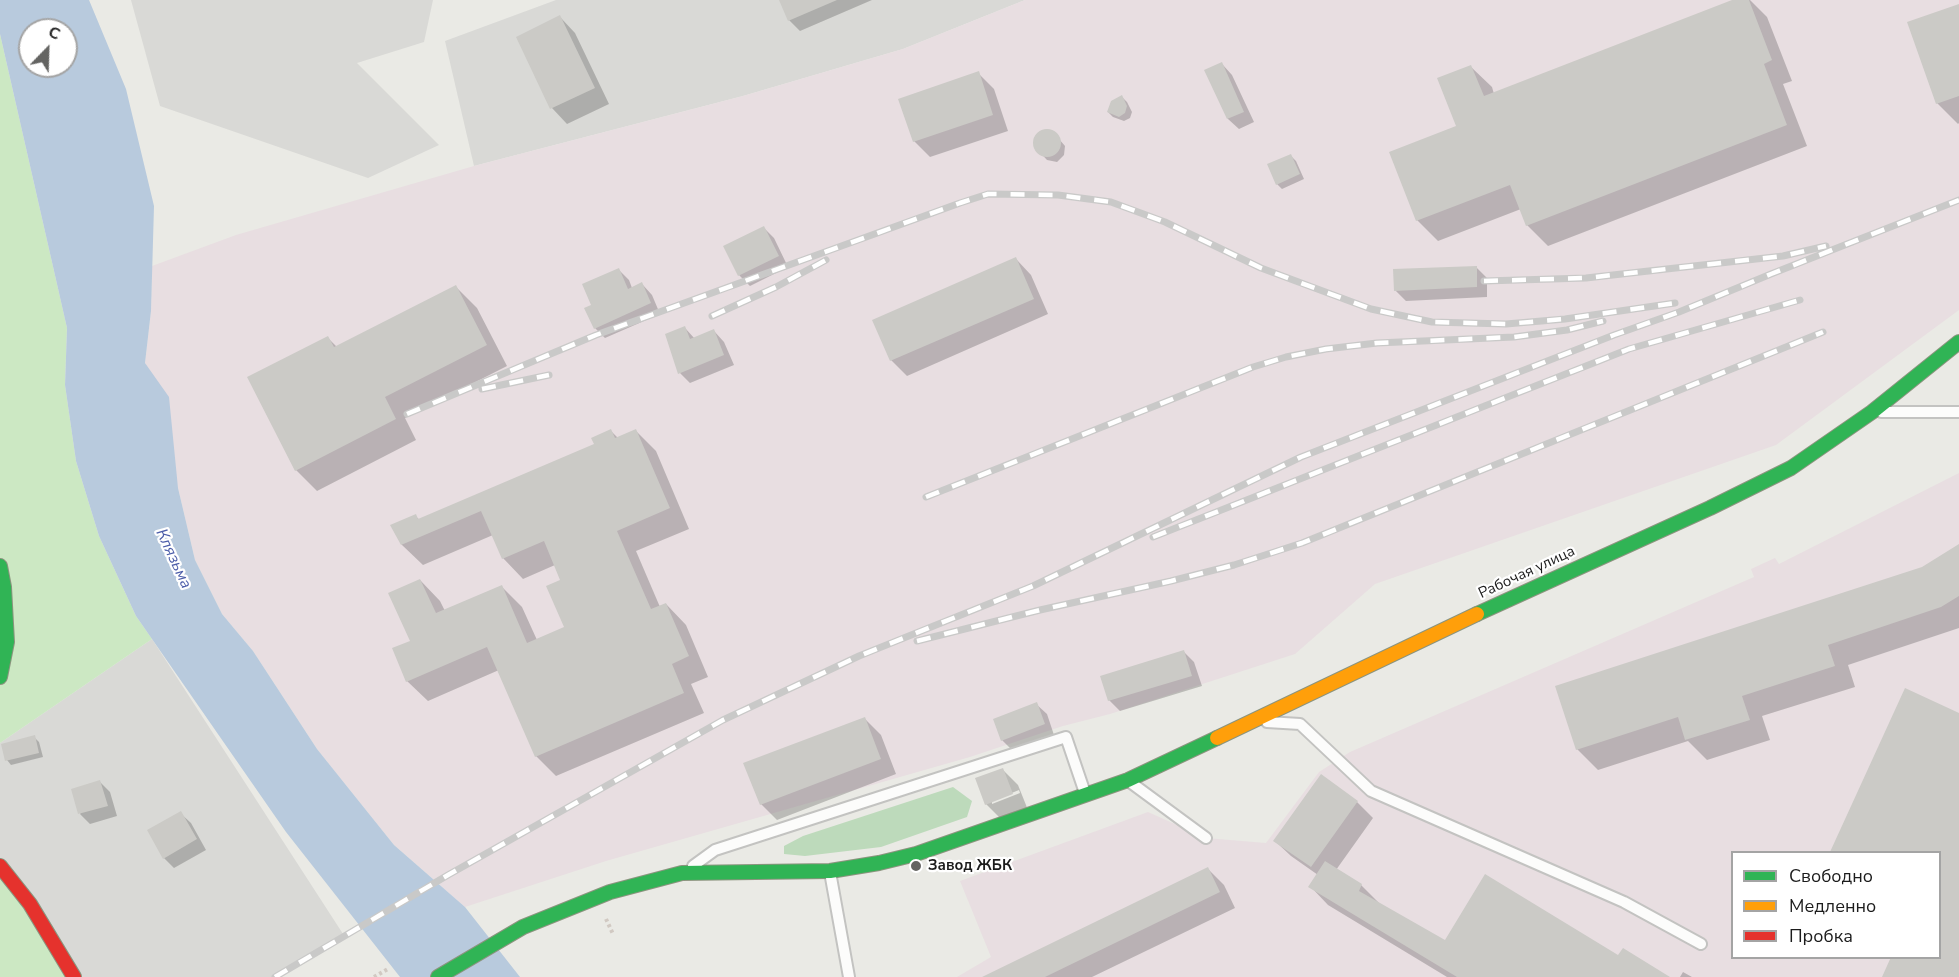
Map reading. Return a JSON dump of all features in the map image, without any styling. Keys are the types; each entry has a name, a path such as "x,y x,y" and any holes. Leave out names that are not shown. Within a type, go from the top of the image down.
{"street":[{"name":"Рабочая улица","path":"438,977 523,927 610,892 682,873 830,871 879,863 916,854 1128,780 1506,600 1710,508 1781,473 1872,411 1959,342"},
{"path":"0,566 4,587 7,642 0,677"},
{"path":"0,866 30,904 74,977"}],"lane":[{"path":"1872,411 1959,412"},
{"path":"1252,721 1300,724 1371,791 1624,902 1701,944"},
{"path":"682,873 715,850 1066,737 1086,796"},
{"path":"1128,780 1206,838"},
{"path":"830,871 849,977"}],"path":[{"path":"604,912 613,934"},
{"path":"374,977 388,969"}],"shaded area":[{"path":"131,0 433,0 424,42 357,63 439,145 368,178 160,106"},
{"path":"556,0 1025,0 903,49 743,96 474,166 445,41"},
{"path":"1025,0 1959,0 1959,310 1776,445 1375,584 1295,654 970,757 606,861 465,907 394,845 317,749 253,651 222,614 195,560 145,363 151,311 152,266 236,235 474,166 743,96 903,49"},
{"path":"1959,473 1959,977 957,977 991,957 960,881 1148,812 1206,838 1266,843 1319,772 1350,752 1754,577 1751,569 1775,558 1779,564"},
{"path":"152,639 345,937 275,977 74,977 0,866 0,743"}],"green space":[{"path":"0,34 67,328 65,385 76,461 99,536 136,616 152,639 0,743"},
{"path":"953,787 972,801 967,817 881,847 805,856 784,854 784,846 803,836"},
{"path":"0,866 74,977 0,977"}],"water":[{"name":"Клязьма","path":"0,0 89,0 126,89 154,206 151,311 145,363 169,397 178,488 195,560 222,614 253,651 317,749 394,845 465,907 520,977 400,977 286,832 136,616 99,536 76,461 65,385 67,328 0,34"}],"building":[{"path":"779,0 837,0 788,21"},
{"path":"1732,0 1749,0 1772,60 1764,64 1787,125 1526,226 1510,185 1416,221 1389,152 1456,126 1437,78 1471,65 1484,96"},
{"path":"1959,4 1959,96 1936,104 1907,22"},
{"path":"560,15 595,88 550,109 516,37"},
{"path":"1222,62 1244,112 1227,119 1204,70"},
{"path":"979,71 993,115 913,142 898,99"},
{"path":"1122,95 1127,106 1125,113 1119,117 1107,112 1111,101"},
{"path":"1047,129 1057,133 1061,143 1057,153 1047,157 1037,153 1033,143 1037,133"},
{"path":"1291,154 1300,174 1276,185 1267,164"},
{"path":"764,226 779,256 738,276 723,246"},
{"path":"1016,257 1034,299 890,361 872,320"},
{"path":"1477,266 1477,287 1394,291 1393,269"},
{"path":"619,268 628,289 642,282 651,303 594,329 584,308 591,305 582,284"},
{"path":"456,285 487,345 385,397 396,419 295,471 247,377 328,336 334,347"},
{"path":"685,326 690,339 714,329 724,355 678,374 665,334"},
{"path":"611,429 615,438 636,429 670,508 617,531 651,609 666,603 689,656 672,664 684,693 535,757 487,647 406,682 392,648 410,641 388,593 420,579 436,613 502,585 527,643 564,627 546,586 560,580 544,541 502,559 481,511 401,545 390,525 416,514 418,519 594,444 591,438"},
{"path":"1959,544 1959,596 1941,607 1828,645 1835,666 1742,696 1750,720 1685,740 1678,717 1576,750 1555,686 1922,567"},
{"path":"1184,650 1192,676 1108,701 1100,676"},
{"path":"1905,688 1959,713 1959,977 1882,977 1890,959 1941,959 1941,851 1830,851"},
{"path":"1037,702 1045,724 1001,741 993,719"},
{"path":"865,717 881,759 760,805 743,763"},
{"path":"35,735 39,753 5,761 1,744"},
{"path":"1003,768 1013,794 985,805 975,778"},
{"path":"1321,774 1358,801 1311,867 1273,841"},
{"path":"100,780 108,806 78,814 71,789"},
{"path":"181,811 197,839 163,859 147,830"},
{"path":"1325,861 1362,884 1359,891 1445,940 1485,874 1618,955 1623,948 1670,977 1457,977 1308,887"},
{"path":"1208,867 1220,892 1045,977 982,977"}],"railway":[{"path":"407,414 596,335 988,194 1058,195 1111,202 1165,222 1261,268 1371,309 1432,322 1506,324 1565,319 1675,303"},
{"path":"275,977 448,875 723,720 859,656 1033,586 1301,457 1614,335 1679,312 1959,200"},
{"path":"1484,281 1586,278 1783,256 1826,246"},
{"path":"712,316 776,287 826,260"},
{"path":"1153,537 1629,349 1800,300"},
{"path":"926,497 1253,367 1286,357 1326,349 1377,343 1514,337 1567,330 1603,321"},
{"path":"917,641 1234,565 1302,543 1823,332"},
{"path":"482,389 549,375"}],"traffic: fast":[{"path":"1477,614 1710,508 1791,468 1872,412 1959,342"},
{"path":"0,566 4,587 7,642 0,677"},
{"path":"438,977 523,927 610,892 682,873 830,871 916,854 1128,780 1217,738"}],"traffic: slow":[{"path":"1217,738 1477,614"}],"traffic: jam":[{"path":"0,866 30,904 74,977"}],"place":[{"name":"Завод ЖБК","path":"916,866"}]}
